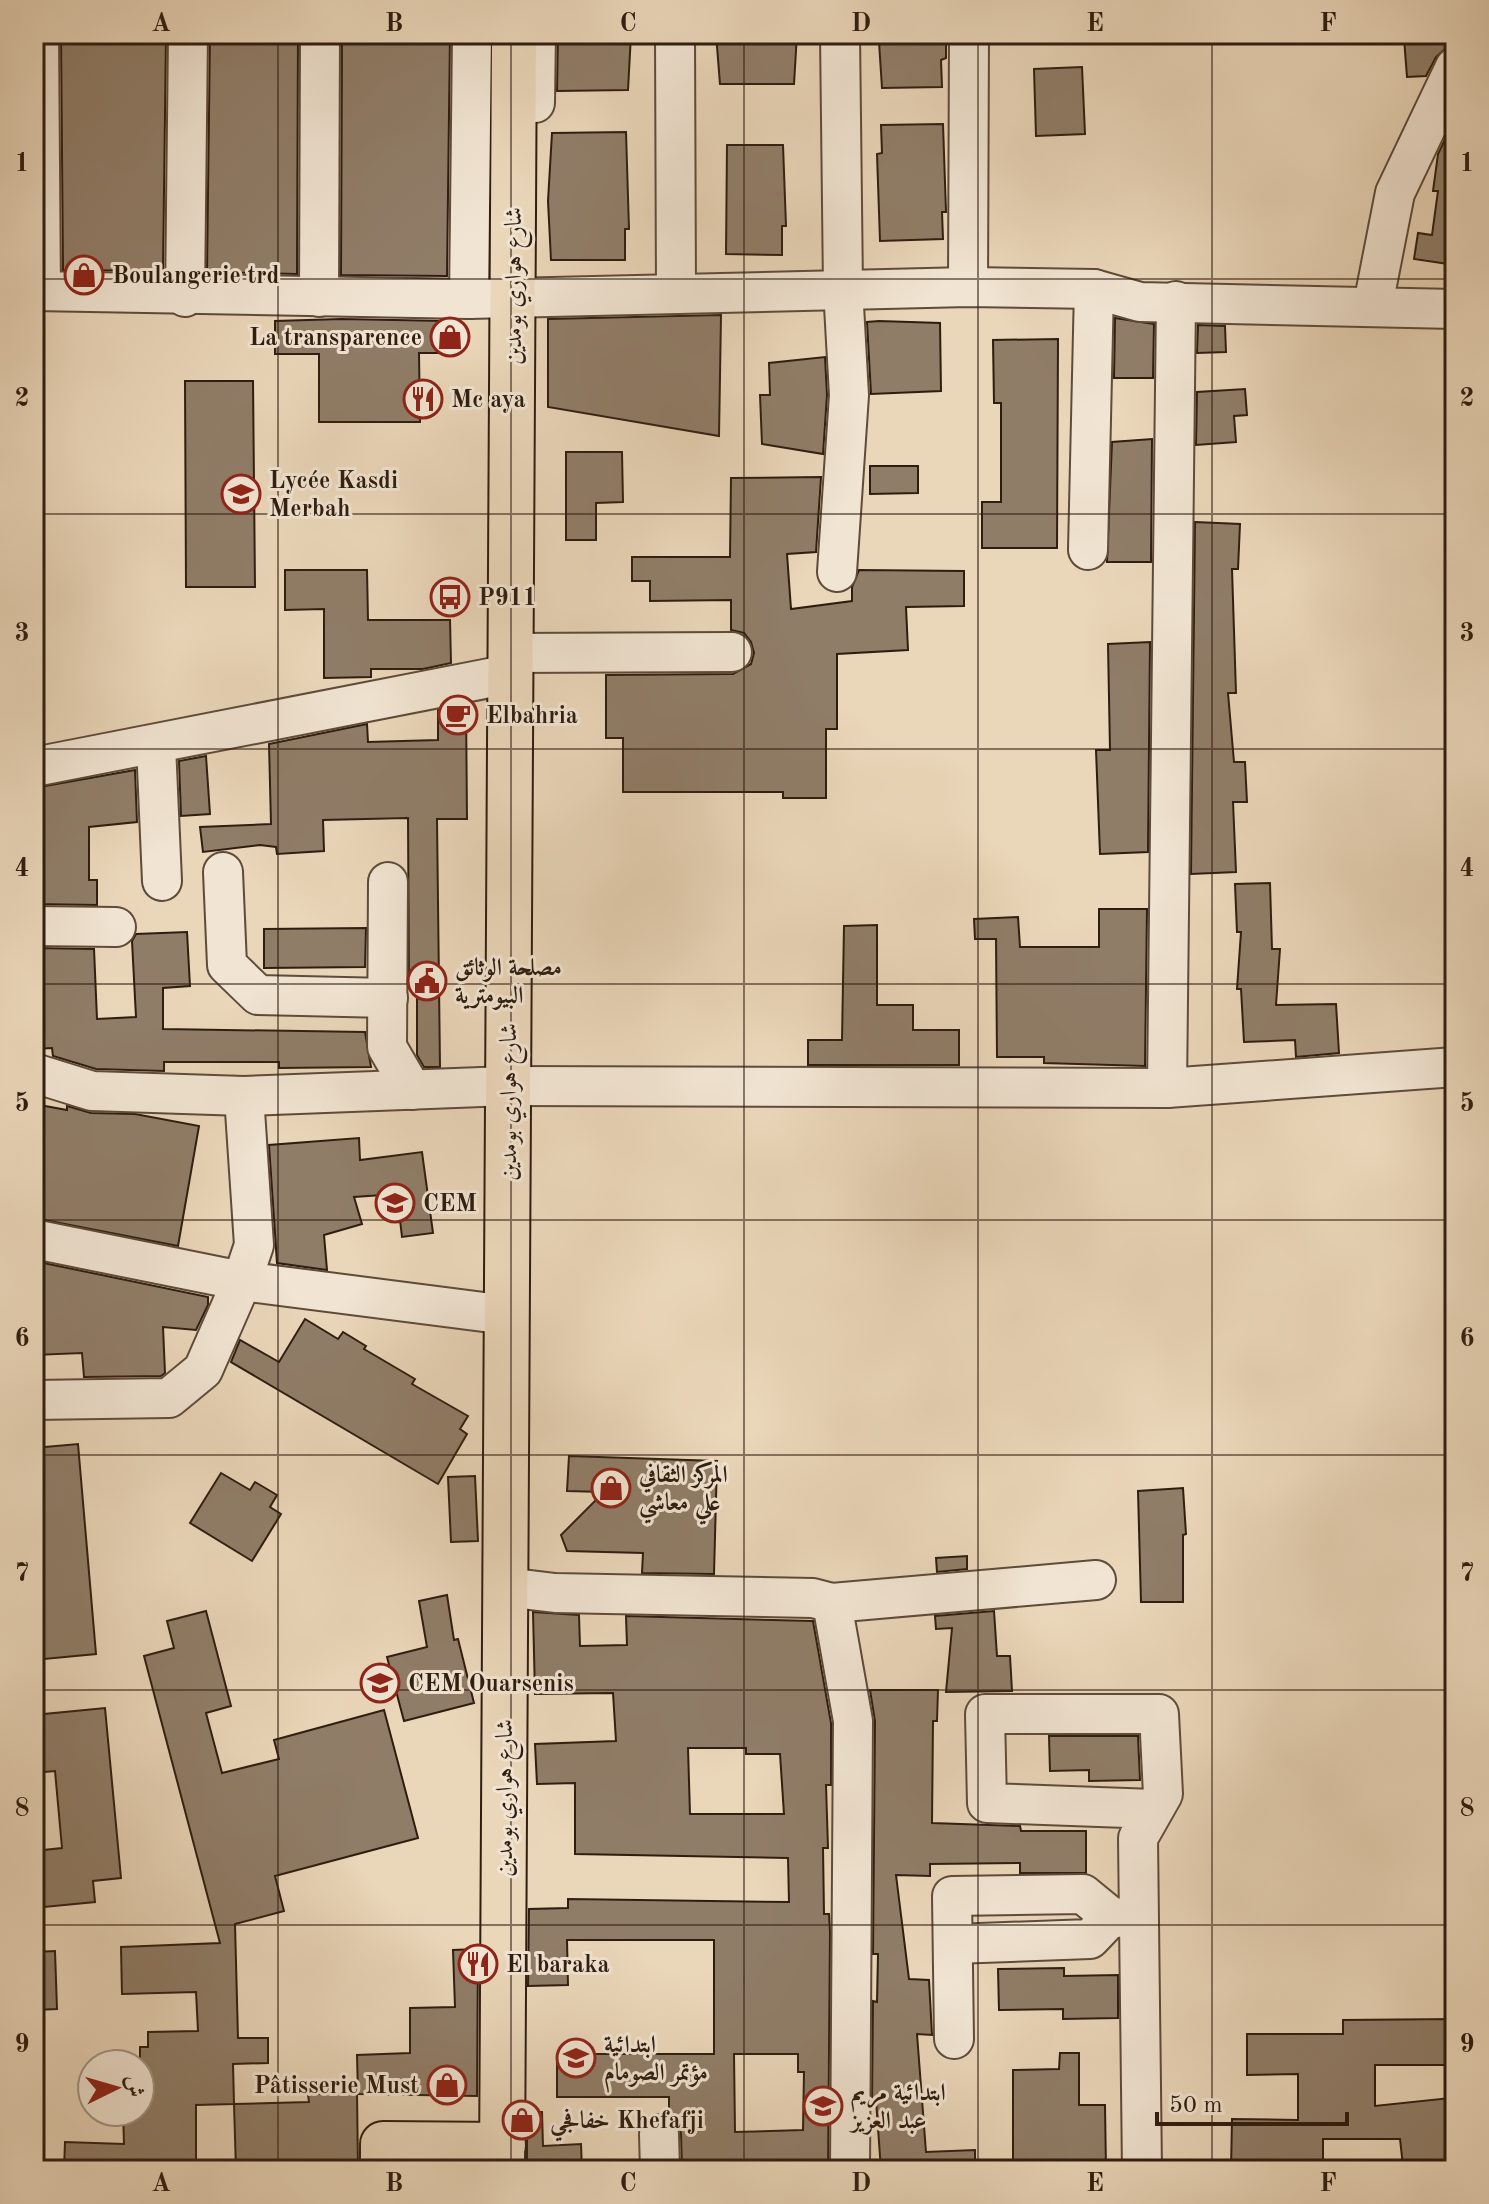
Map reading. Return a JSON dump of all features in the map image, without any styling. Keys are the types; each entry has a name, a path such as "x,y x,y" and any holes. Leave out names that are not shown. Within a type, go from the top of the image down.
{"main road":[{"name":"شارع هواري بومدين","path":"502,2158 510,663 521,298 514,34"},
{"path":"383,2157 502,2158"}],"street":[{"path":"39,34 37,291 185,297 469,299 968,287 1094,289 1140,302 1455,309"},
{"path":"185,297 188,34"},
{"path":"319,297 320,34"},
{"path":"469,299 472,34"},
{"path":"521,298 533,276 536,34"},
{"path":"675,34 676,294"},
{"path":"837,572 849,395 843,288 840,34"},
{"path":"968,287 969,34"},
{"path":"1373,305 1395,193 1455,67"},
{"path":"1088,550 1094,289"},
{"path":"1167,1088 1176,301"},
{"path":"34,767 156,745 510,663 732,652"},
{"path":"156,745 162,881"},
{"path":"223,872 227,965 258,995 388,998"},
{"path":"388,882 387,1047 412,1090"},
{"path":"34,926 116,927"},
{"path":"34,1073 92,1091 244,1096 508,1086 1167,1088 1455,1067"},
{"path":"34,1400 169,1398 203,1370 242,1281 254,1245 244,1096"},
{"path":"34,1239 242,1281 507,1315"},
{"path":"506,1587 555,1593 813,1598 832,1603 1096,1580"},
{"path":"832,1603 853,1721 850,2170"},
{"path":"1142,2170 1124,1918 1138,1838 1163,1794 1159,1714 985,1714 987,1803 1154,1809"},
{"path":"954,2039 952,1896 1083,1894 1124,1918"}],"building":[{"path":"61,34 166,34 163,271 63,270"},
{"path":"210,34 298,34 297,274 207,272"},
{"path":"342,34 450,34 447,276 341,275"},
{"path":"558,34 631,34 628,90 557,91"},
{"path":"716,34 797,34 794,84 720,84"},
{"path":"882,34 936,34 946,41 946,58 941,60 942,87 882,88 879,42 883,41"},
{"path":"1445,36 1446,48 1436,57 1426,76 1407,77 1404,38"},
{"path":"1082,67 1085,134 1036,136 1034,69"},
{"path":"1453,123 1455,265 1414,259 1418,233 1432,235 1438,191 1433,191 1438,154"},
{"path":"943,124 946,212 942,212 943,239 880,241 877,154 882,153 881,125"},
{"path":"626,132 629,229 625,229 625,260 551,260 548,201 552,133"},
{"path":"727,145 783,145 786,226 782,226 782,255 726,254"},
{"path":"721,315 719,436 548,407 548,319"},
{"path":"1115,318 1154,324 1153,378 1114,378"},
{"path":"275,321 447,321 447,353 419,353 420,422 319,422 319,354 275,354"},
{"path":"867,322 940,323 941,391 871,394"},
{"path":"1198,325 1225,326 1226,352 1197,353"},
{"path":"1058,339 1057,548 982,548 982,502 1001,502 1001,403 994,403 993,340"},
{"path":"825,357 827,395 823,454 762,444 760,395 770,395 769,363"},
{"path":"185,381 253,381 255,587 186,587"},
{"path":"1245,389 1247,415 1234,416 1236,442 1196,445 1197,392"},
{"path":"1152,439 1151,562 1107,562 1112,442"},
{"path":"566,452 622,452 623,502 596,503 596,540 566,540"},
{"path":"870,466 918,466 918,493 870,494"},
{"path":"821,477 816,552 787,554 791,609 852,601 852,587 859,570 964,571 964,606 906,607 908,650 837,654 837,729 826,729 826,798 783,798 783,792 623,792 623,738 606,738 606,675 733,674 751,664 754,653 744,633 731,630 731,600 650,601 650,581 632,581 632,557 730,557 731,478"},
{"path":"1195,522 1240,524 1238,569 1232,569 1236,693 1228,693 1234,762 1245,762 1247,802 1233,802 1236,872 1191,874"},
{"path":"285,570 367,570 368,620 450,620 451,663 423,669 371,669 371,677 324,678 324,609 285,610"},
{"path":"1150,642 1148,852 1100,854 1096,750 1110,750 1108,644"},
{"path":"466,705 467,819 437,819 440,1067 424,1067 417,1055 417,988 409,988 408,818 323,820 324,851 277,854 276,847 260,845 203,852 200,827 271,824 269,744 367,724 368,742 438,740 438,710"},
{"path":"206,756 210,814 181,816 179,761"},
{"path":"135,770 137,822 89,827 89,880 97,880 97,905 34,904 34,788"},
{"path":"1270,883 1272,949 1280,949 1276,1005 1336,1004 1339,1053 1296,1057 1295,1040 1244,1042 1241,989 1237,989 1241,932 1237,932 1235,884"},
{"path":"1099,909 1147,909 1145,1066 1044,1063 1044,1057 997,1057 996,939 975,939 974,919 1018,917 1020,947 1099,947"},
{"path":"877,925 877,1005 913,1005 913,1030 959,1030 959,1065 808,1065 808,1040 842,1040 844,926"},
{"path":"366,928 365,967 264,968 264,929"},
{"path":"187,932 190,986 163,988 163,1029 365,1032 371,1067 279,1068 279,1062 164,1062 164,1071 96,1069 53,1056 52,1048 34,1049 34,948 94,949 97,1019 136,1017 132,941 136,934"},
{"path":"34,1104 67,1110 67,1106 91,1113 135,1114 199,1126 178,1246 34,1218"},
{"path":"359,1138 360,1160 422,1152 433,1233 402,1237 397,1194 354,1197 362,1224 324,1235 327,1270 277,1263 269,1145"},
{"path":"34,1261 208,1297 208,1305 196,1330 163,1327 165,1373 161,1376 84,1377 82,1353 34,1355"},
{"path":"305,1319 338,1339 343,1332 366,1346 364,1349 415,1379 412,1384 468,1416 460,1429 467,1434 438,1484 231,1362 240,1340 279,1362"},
{"path":"78,1444 96,1654 34,1660 34,1607 42,1607 34,1513 34,1448"},
{"path":"569,1456 717,1461 714,1574 642,1573 643,1553 567,1551 561,1535 604,1492 567,1491"},
{"path":"221,1473 250,1490 255,1482 277,1495 270,1507 281,1514 252,1561 190,1523"},
{"path":"475,1476 478,1541 451,1542 448,1477"},
{"path":"1183,1488 1186,1534 1183,1535 1183,1602 1141,1602 1138,1491"},
{"path":"967,1556 967,1569 937,1572 936,1558"},
{"path":"447,1595 454,1640 458,1639 474,1703 404,1721 387,1657 427,1647 419,1601"},
{"path":"206,1611 231,1706 206,1713 222,1773 279,1759 274,1740 384,1710 418,1838 275,1876 284,1911 235,1924 238,2038 268,2038 268,2063 233,2064 234,2104 196,2105 196,2170 64,2170 65,2142 124,2144 124,2128 156,2128 156,2048 140,2047 148,2047 148,2032 198,2031 196,1992 122,1994 121,1947 220,1943 144,1656 174,1648 167,1621"},
{"path":"994,1611 997,1656 1010,1656 1012,1691 946,1692 952,1628 936,1629 935,1616"},
{"path":"533,1612 579,1615 580,1646 627,1645 626,1616 813,1621 831,1723 831,1785 826,1785 828,1848 823,1848 824,1914 829,1914 830,1932 828,2170 682,2170 681,2133 677,2122 669,2115 669,2097 557,2097 557,2054 714,2054 714,1940 567,1940 568,1985 528,1986 529,1909 568,1908 568,1899 789,1902 788,1858 575,1854 575,1783 537,1784 535,1744 616,1741 613,1693 535,1694","holes":["688,1748 746,1748 746,1754 780,1754 784,1814 690,1814","734,2054 798,2054 798,2072 804,2072 803,2130 735,2132"]},
{"path":"870,1690 938,1690 937,1721 933,1721 932,1823 1020,1826 1021,1831 1086,1831 1086,1873 1020,1873 1020,1863 930,1864 930,1876 896,1875 909,1979 929,1980 932,2035 917,2034 926,2152 975,2150 975,2170 881,2170 876,2100 872,2101 873,2001 877,2002 878,1954 873,1954 875,1721"},
{"path":"105,1708 121,1878 93,1881 95,1902 34,1908 34,1851 62,1848 55,1771 34,1773 34,1715"},
{"path":"1049,1736 1138,1736 1140,1780 1089,1781 1089,1770 1050,1771"},
{"path":"478,1949 477,2096 358,2094 357,2055 410,2053 410,2008 455,2007 453,1950"},
{"path":"55,1951 57,2009 34,2010 34,1952"},
{"path":"1064,1968 1064,1976 1118,1975 1118,2018 1063,2019 1063,2009 999,2010 998,1969"},
{"path":"1455,2019 1455,2065 1375,2065 1375,2106 1450,2098 1455,2161 1403,2166 1400,2139 1323,2139 1323,2170 1231,2170 1232,2119 1298,2120 1298,2074 1247,2075 1247,2034 1343,2034 1343,2020"},
{"path":"1060,2053 1079,2053 1079,2105 1105,2105 1106,2170 1013,2170 1013,2070 1059,2069"},
{"path":"357,2093 358,2170 236,2170 234,2104 309,2102 308,2094"},
{"path":"527,2112 542,2112 543,2146 581,2144 582,2170 527,2170"}],"place":[{"name":"Boulangerie trd","path":"84,275"},
{"name":"La transparence","path":"450,337"},
{"name":"Mc aya","path":"423,399"},
{"name":"Lycée Kasdi Merbah","path":"241,494"},
{"name":"P911","path":"450,597"},
{"name":"Elbahria","path":"458,715"},
{"name":"مصلحة الوثائق البيومترية","path":"427,981"},
{"name":"CEM","path":"395,1203"},
{"name":"المركز الثقافي علي معاشي","path":"611,1488"},
{"name":"CEM Ouarsenis","path":"380,1683"},
{"name":"El baraka","path":"478,1964"},
{"name":"ابتدائية مؤتمر الصومام","path":"576,2058"},
{"name":"Pâtisserie Must","path":"447,2085"},
{"name":"ابتدائية مريم عبد العزيز","path":"823,2106"},
{"name":"خفافجي Khefafji","path":"522,2120"}]}
